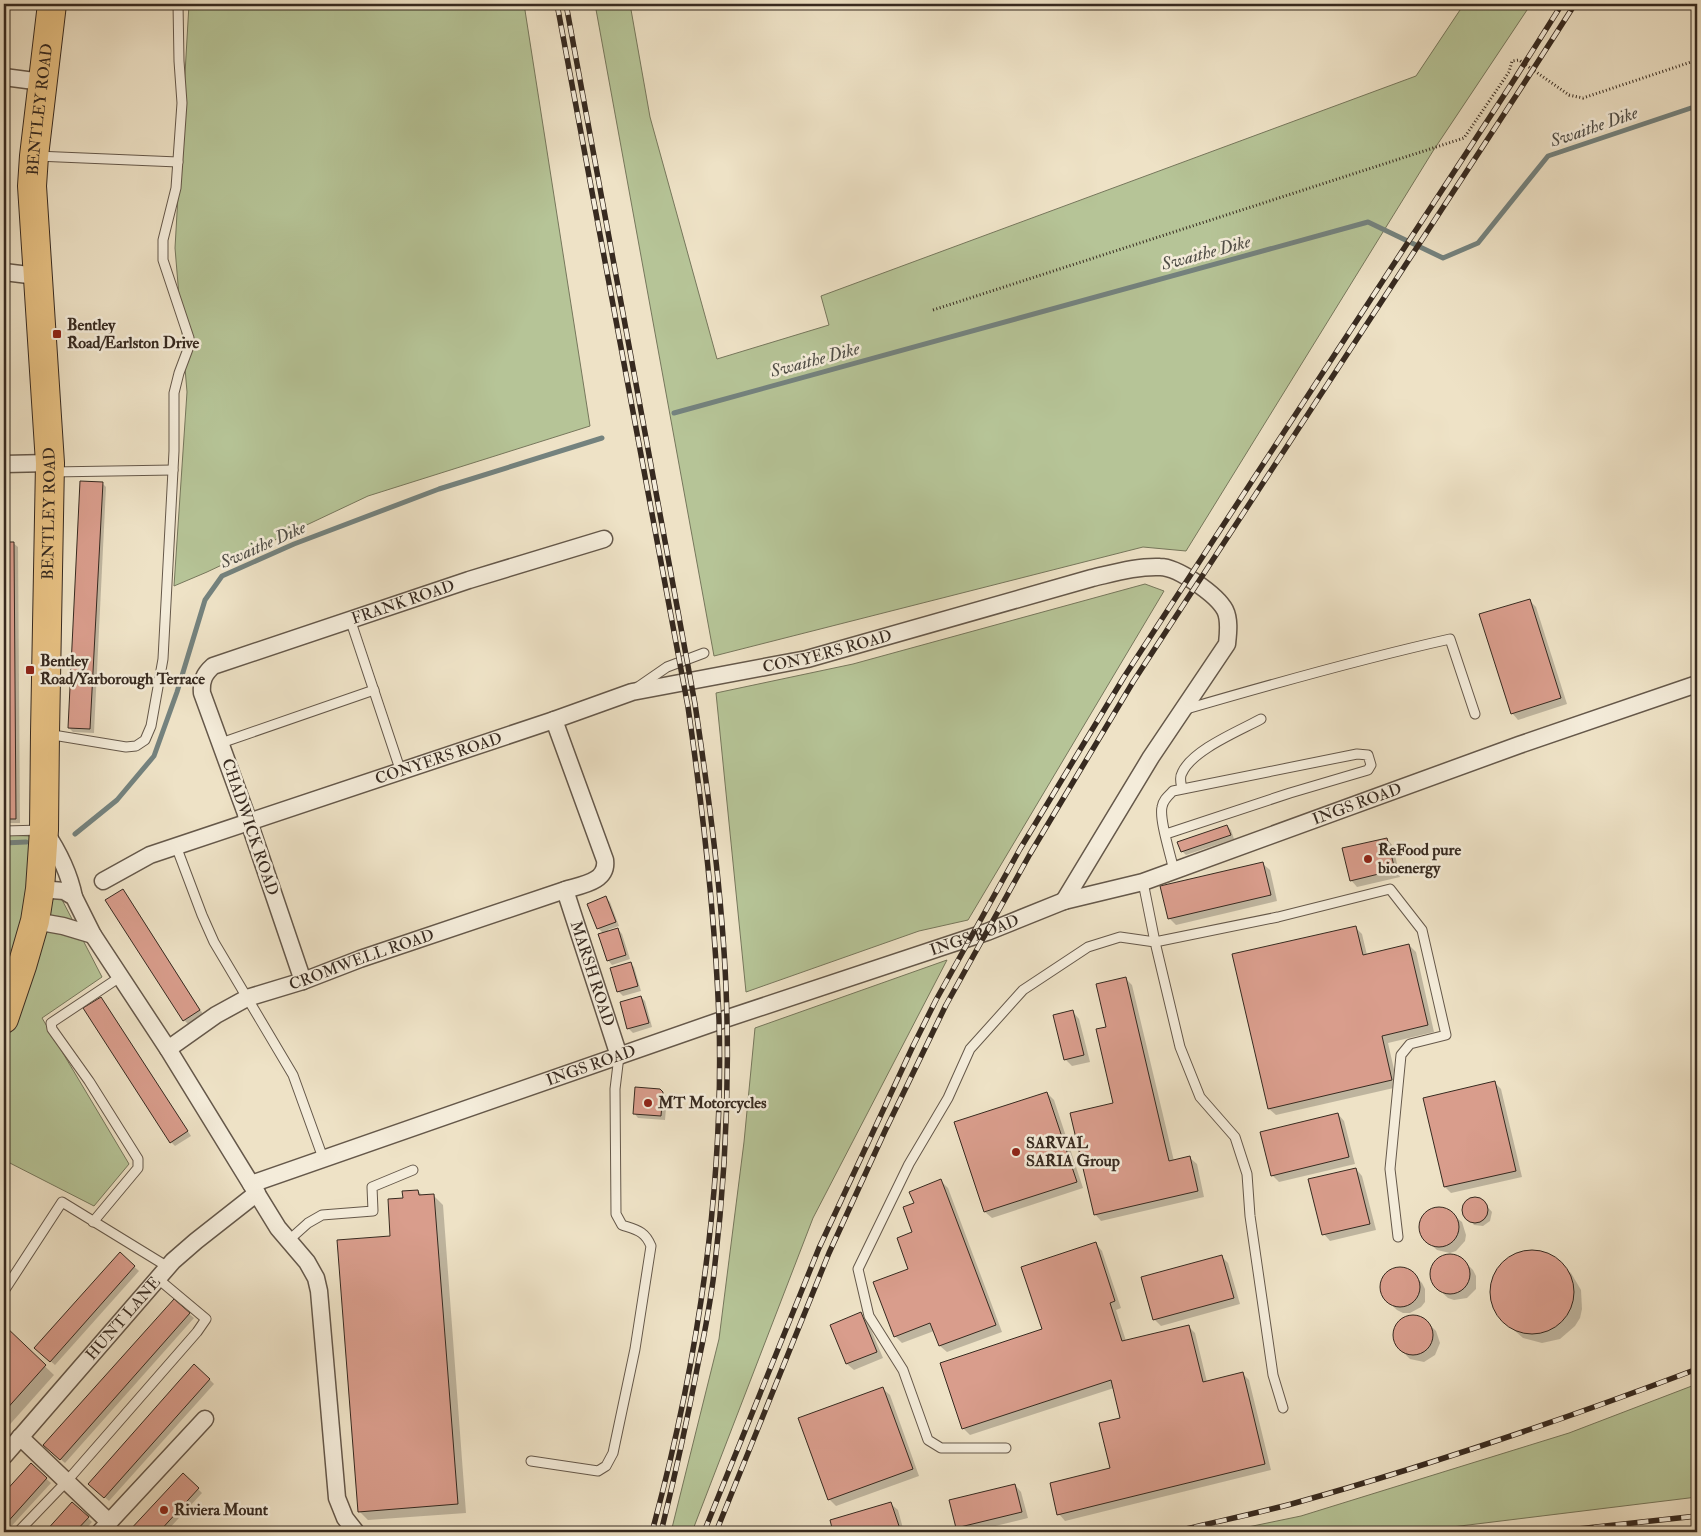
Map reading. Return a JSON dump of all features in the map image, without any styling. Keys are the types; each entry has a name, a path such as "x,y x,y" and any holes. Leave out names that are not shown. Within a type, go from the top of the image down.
{"highway":[{"name":"BENTLEY ROAD","path":"4,1019 35,921 40,889 44,830 44,733 50,467 32,186 52,4"}],"street":[{"path":"4,77 42,82"},
{"path":"4,272 37,276"},
{"path":"4,464 50,467"},
{"name":"FRANK ROAD","path":"204,678 213,666 350,619 604,538"},
{"name":"CONYERS ROAD","path":"103,881 150,856 176,846 401,772 632,692 807,659 1092,578 1134,568 1161,566 1172,569 1213,594 1226,611 1229,631 1227,644 1151,757 1064,902"},
{"name":"CHADWICK ROAD","path":"204,678 202,693 304,981"},
{"name":"INGS ROAD","path":"254,1188 323,1158 719,1021 987,932 1064,902 1143,882 1519,745 1697,684"},
{"name":"CROMWELL ROAD","path":"168,1049 216,1015 247,998 304,981 360,959 596,880 602,876 606,867 605,860 554,720"},
{"path":"44,830 59,852 71,879 74,897 93,935 168,1049 278,1228 307,1262 316,1278 319,1291 337,1498 345,1518 356,1532"},
{"path":"40,889 64,891 74,897"},
{"name":"MARSH ROAD","path":"565,890 619,1056"},
{"path":"35,921 63,926 93,935"},
{"name":"HUNT LANE","path":"4,1456 162,1273 254,1188"},
{"path":"20,1437 67,1482 104,1527 205,1419"}],"lane":[{"path":"44,733 126,747 136,746 145,740 151,726 163,659 173,470 174,393 188,349 189,338 164,260 163,240 176,188 182,103 178,4"},
{"path":"34,156 178,162"},
{"path":"50,467 173,470"},
{"path":"350,619 401,772"},
{"path":"1183,710 1385,653 1450,639 1475,714"},
{"path":"632,692 667,667 704,653"},
{"path":"221,743 374,690"},
{"path":"1182,788 1180,779 1182,772 1192,759 1202,751 1261,719"},
{"path":"1166,834 1290,793 1368,770 1371,765 1368,755 1357,754 1173,791 1165,798 1161,816 1174,871"},
{"path":"4,831 44,830"},
{"path":"176,846 214,942 293,1075 323,1158"},
{"path":"1143,882 1180,1048 1200,1096 1235,1136 1247,1174 1250,1216 1273,1375 1283,1408"},
{"path":"1006,1448 941,1448 928,1440 903,1370 869,1316 858,1269 909,1164 948,1098 970,1049 1023,990 1088,947 1120,937 1155,942 1278,917 1390,889 1422,930 1446,1035 1410,1044 1401,1055 1390,1169 1398,1237"},
{"path":"93,1222 138,1168 138,1159 52,1029 51,1023 120,977"},
{"path":"531,1461 598,1471 606,1466 613,1454 635,1349 651,1246 647,1236 622,1225 616,1214 615,1089 619,1056"},
{"path":"289,1240 308,1223 322,1215 373,1211 372,1187 413,1170"},
{"path":"4,1291 62,1202 93,1222 162,1273 206,1319 197,1332 67,1482 18,1532"}],"path":[{"path":"933,310 1464,138 1509,72 1512,61 1519,60 1569,95 1583,98 1697,60"},
{"path":"160,677 204,678"}],"green space":[{"path":"189,4 524,4 590,426 368,496 174,586 187,392 175,248"},
{"path":"595,4 630,4 650,117 717,359 829,325 821,296 1416,76 1464,4 1531,4 1433,151 1186,551 1143,547 714,656"},
{"path":"1145,584 1164,591 968,920 919,931 746,992 716,693 853,664"},
{"path":"4,835 29,836 102,977 42,1018 129,1164 94,1206 4,1160"},
{"path":"947,960 813,1218 692,1532 671,1532 719,1339 744,1142 755,1028"},
{"path":"1697,1384 1697,1497 1411,1532 1224,1532 1301,1516 1569,1433"}],"building":[{"path":"80,481 103,482 90,729 68,728"},
{"path":"4,542 14,542 16,819 4,819"},
{"path":"1530,599 1561,698 1511,714 1479,614"},
{"path":"1227,825 1231,835 1181,852 1177,842"},
{"name":"ReFood pure bioenergy","path":"1387,838 1395,870 1350,881 1342,848"},
{"path":"1263,862 1271,895 1168,919 1160,886"},
{"path":"123,889 200,1010 183,1021 105,900"},
{"path":"606,896 616,922 597,929 587,904"},
{"path":"1356,926 1363,955 1409,944 1428,1025 1382,1036 1392,1080 1268,1109 1232,954"},
{"path":"618,928 626,955 607,961 598,934"},
{"path":"631,962 638,986 617,992 610,968"},
{"path":"1126,977 1169,1161 1190,1156 1198,1191 1094,1215 1070,1113 1113,1103 1096,1029 1106,1027 1096,984"},
{"path":"641,996 649,1023 627,1029 620,1002"},
{"path":"101,997 188,1131 170,1143 83,1008"},
{"path":"1073,1010 1084,1055 1064,1060 1053,1015"},
{"path":"1495,1081 1516,1171 1444,1187 1423,1098"},
{"name":"MT Motorcycles","path":"635,1087 660,1089 663,1092 661,1116 633,1114"},
{"name":"SARVAL SARIA Group","path":"1047,1092 1077,1182 984,1212 954,1122"},
{"path":"1338,1113 1349,1157 1271,1176 1260,1132"},
{"path":"1356,1168 1370,1224 1322,1235 1308,1179"},
{"path":"941,1179 996,1325 939,1346 930,1323 894,1337 873,1282 908,1269 897,1238 912,1232 903,1207 914,1203 909,1192"},
{"path":"418,1190 419,1195 434,1194 458,1504 358,1512 337,1240 390,1236 388,1199 403,1198 402,1191"},
{"path":"1475,1197 1484,1201 1488,1210 1484,1219 1475,1223 1466,1219 1462,1210 1466,1201"},
{"path":"1443,1207 1450,1210 1456,1216 1459,1227 1458,1235 1450,1244 1443,1247 1435,1247 1428,1244 1420,1235 1419,1223 1422,1216 1431,1208"},
{"path":"1096,1242 1115,1301 1110,1303 1122,1341 1189,1325 1203,1382 1243,1372 1265,1464 1057,1515 1050,1483 1110,1468 1099,1423 1120,1418 1111,1380 962,1429 940,1363 1042,1329 1021,1267"},
{"path":"1532,1250 1548,1253 1562,1262 1571,1276 1574,1292 1571,1308 1562,1322 1548,1331 1532,1334 1516,1331 1502,1322 1493,1308 1490,1292 1493,1276 1502,1262 1516,1253"},
{"path":"120,1252 135,1266 50,1362 34,1348"},
{"path":"1454,1254 1461,1257 1467,1263 1470,1274 1469,1282 1461,1291 1454,1294 1446,1294 1439,1291 1431,1282 1430,1270 1433,1263 1442,1255"},
{"path":"1222,1255 1234,1298 1153,1320 1141,1277"},
{"path":"1404,1267 1411,1270 1417,1276 1420,1287 1419,1295 1411,1304 1404,1307 1396,1307 1389,1304 1381,1295 1380,1283 1383,1276 1392,1268"},
{"path":"174,1299 190,1313 60,1460 43,1445"},
{"path":"861,1312 877,1352 846,1364 830,1325"},
{"path":"1417,1315 1424,1318 1430,1324 1433,1335 1432,1343 1424,1352 1417,1355 1409,1355 1402,1352 1394,1343 1393,1331 1396,1324 1405,1316"},
{"path":"4,1325 46,1365 4,1412"},
{"path":"194,1364 210,1379 104,1498 88,1484"},
{"path":"883,1387 913,1469 828,1500 798,1418"},
{"path":"31,1463 47,1478 4,1526 4,1493"},
{"name":"Riviera Mount","path":"183,1473 199,1488 159,1532 128,1532"},
{"path":"1015,1484 1022,1512 956,1528 949,1500"},
{"path":"72,1502 89,1517 75,1532 45,1532"},
{"path":"891,1502 900,1529 888,1532 833,1532 830,1520"}],"waterway":[{"name":"Swaithe Dike","path":"674,413 1368,222 1443,258 1478,243 1548,156 1697,106"},
{"name":"Swaithe Dike","path":"75,834 117,800 154,756 177,692 205,600 222,576 294,544 439,489 602,438"},
{"name":"Swaithe Dike","path":"4,843 26,842"}],"railway":[{"path":"557,4 688,707 699,785 715,941 719,1019 719,1084 712,1214 704,1278 682,1406 652,1532"},
{"path":"566,4 695,704 714,846 724,952 727,1098 726,1135 717,1245 702,1344 681,1448 661,1532"},
{"path":"704,1532 819,1248 936,1000 1020,849 1124,677 1562,4"},
{"path":"716,1532 829,1253 885,1131 946,1005 1030,854 1133,682 1575,4"},
{"path":"1173,1532 1280,1507 1397,1473 1598,1406 1697,1369"},
{"path":"1550,1532 1697,1516"}],"place":[{"name":"Bentley Road/Earlston Drive","path":"57,334"},
{"name":"Bentley Road/Yarborough Terrace","path":"30,670"},
{"name":"ReFood pure bioenergy","path":"1368,859"},
{"name":"MT Motorcycles","path":"648,1103"},
{"name":"SARVAL SARIA Group","path":"1016,1152"},
{"name":"Riviera Mount","path":"164,1510"}]}
